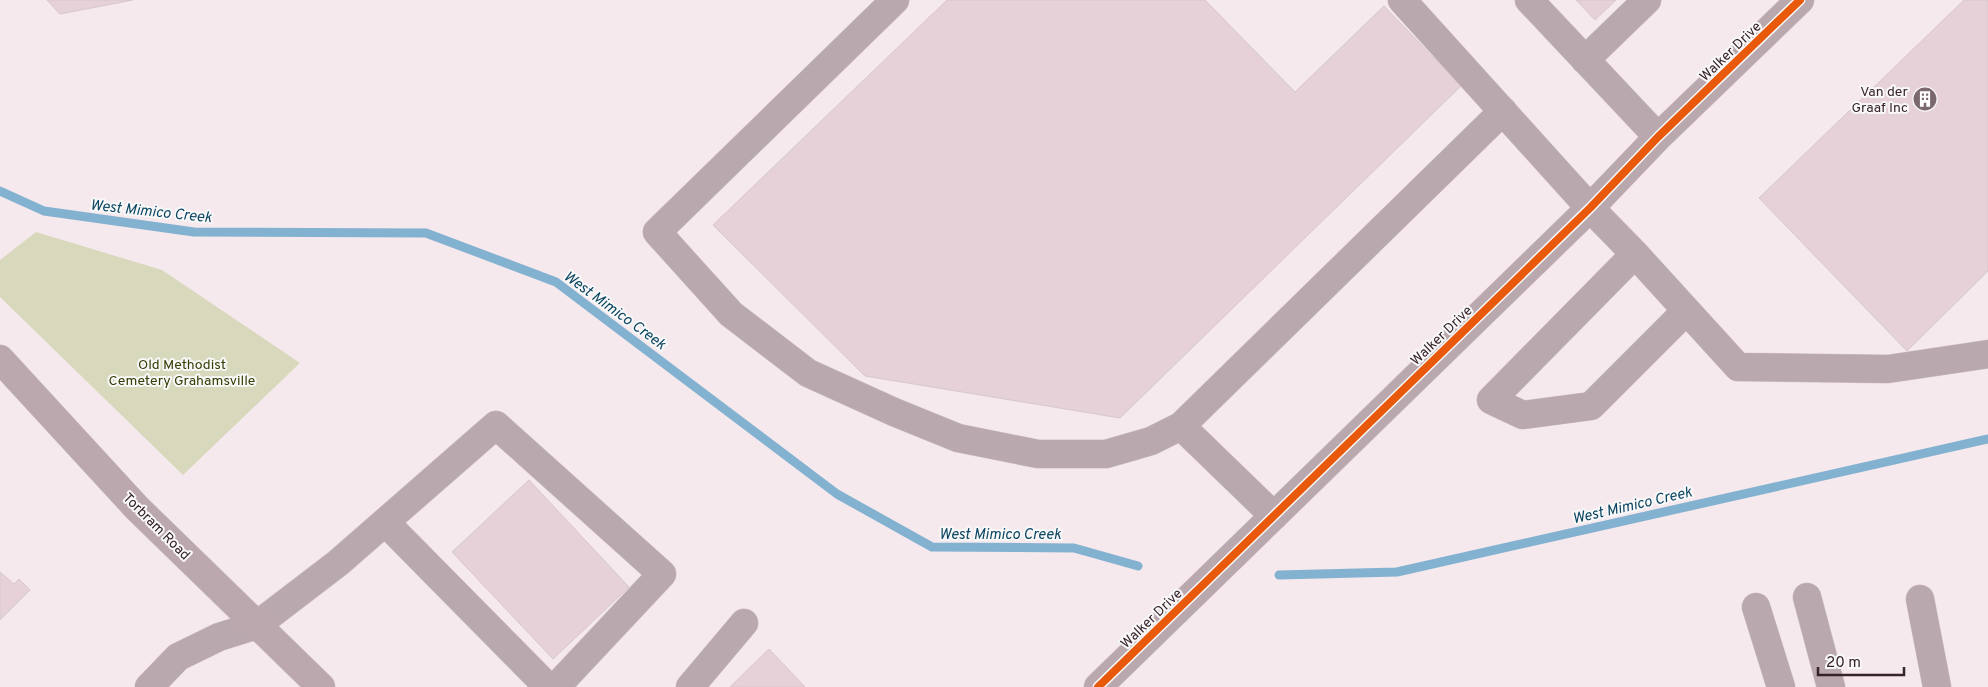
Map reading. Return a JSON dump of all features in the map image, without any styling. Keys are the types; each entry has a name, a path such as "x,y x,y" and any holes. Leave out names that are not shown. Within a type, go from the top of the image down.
{"main road":[{"name":"Torbram Road","path":"0,360 137,508 321,687"}],"street":[{"path":"895,0 657,232 731,314 808,373 894,412 958,438 1038,454 1106,454 1151,441 1181,426 1503,111"},
{"path":"1402,0 1590,208 1635,254 1738,367 1888,369 1988,354"},
{"path":"1529,0 1658,137"},
{"path":"1586,60 1647,0"},
{"name":"Walker Drive","path":"1098,687 1590,208 1658,137 1800,0"},
{"path":"1635,254 1491,400 1523,415 1591,406 1686,311"},
{"path":"149,687 178,657 220,637 257,625 338,563 496,425 662,574 556,687"},
{"path":"1181,426 1274,516"},
{"path":"385,522 548,687"},
{"path":"1807,597 1831,687"},
{"path":"1920,599 1937,687"},
{"path":"1756,607 1781,687"},
{"path":"690,687 744,622"}],"green space":[{"name":"Old Methodist Cemetery Grahamsville","path":"36,232 162,270 300,363 183,475 0,297 0,260"}],"building":[{"path":"47,0 133,0 60,14"},
{"path":"947,0 1205,0 1295,92 1384,6 1461,86 1120,418 865,376 713,225"},
{"path":"1576,0 1616,0 1595,20"},
{"name":"Van der Graaf Inc","path":"1964,0 1988,0 1988,271 1907,351 1759,198"},
{"path":"529,480 629,587 553,659 452,552"},
{"path":"0,572 14,584 19,579 30,590 0,620"},
{"path":"769,649 805,687 730,687"}],"waterway":[{"name":"West Mimico Creek","path":"0,191 44,211 194,232 426,233 556,282 837,494 932,547 1074,548 1138,566"},
{"name":"West Mimico Creek","path":"1279,575 1397,572 1988,439"}],"cycle path":[{"path":"1098,687 1590,208 1658,137 1800,0"}],"place":[{"name":"Van der Graaf Inc","path":"1925,99"}]}
